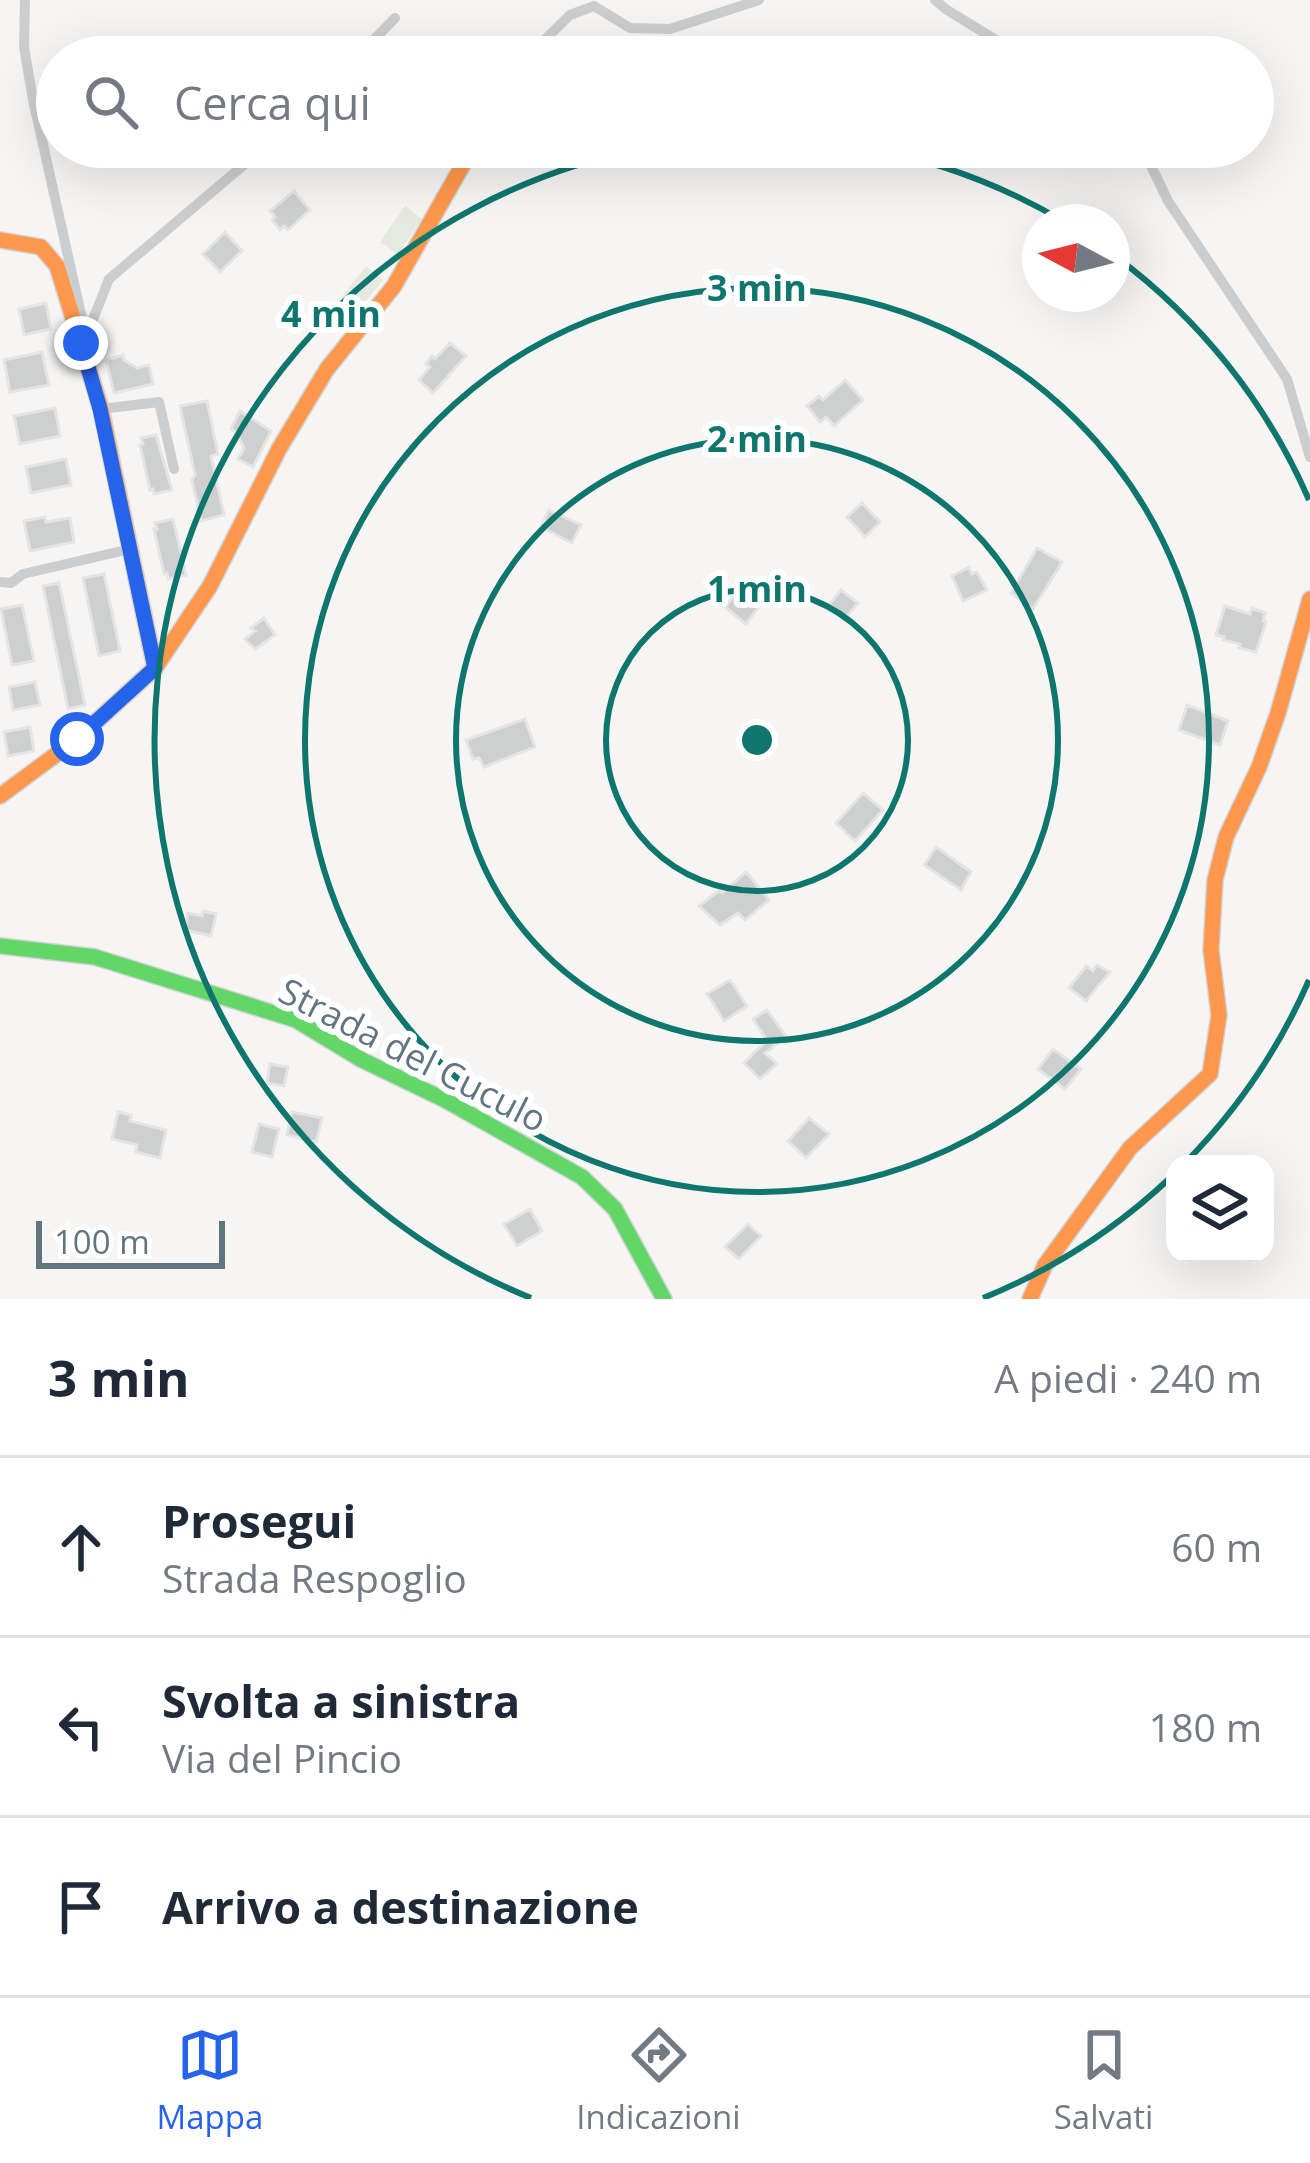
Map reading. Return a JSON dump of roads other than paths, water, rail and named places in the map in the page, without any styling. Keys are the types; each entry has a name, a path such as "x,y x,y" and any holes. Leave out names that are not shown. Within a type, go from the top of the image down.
{"street":[{"path":"25,0 24,47 36,113"},
{"path":"548,36 570,15 594,6 630,28 670,29 759,0"},
{"path":"935,0 989,36"},
{"path":"378,36 395,19"},
{"path":"49,168 155,668"},
{"path":"87,335 109,279 240,168"},
{"path":"0,796 77,739 155,668 210,586 279,449 327,368 394,286 461,168"},
{"path":"1152,168 1168,202 1287,379 1310,457"},
{"path":"0,240 37,244 51,253 94,381"},
{"path":"100,409 159,402 174,469"},
{"path":"0,582 11,583 22,574 130,549"},
{"path":"1030,1299 1045,1265 1130,1148 1210,1074 1220,1015 1211,950 1214,880 1226,837 1278,713 1310,599"},
{"name":"Strada del Cuculo","path":"0,946 94,957 296,1020 582,1177 615,1209 664,1299"}]}
